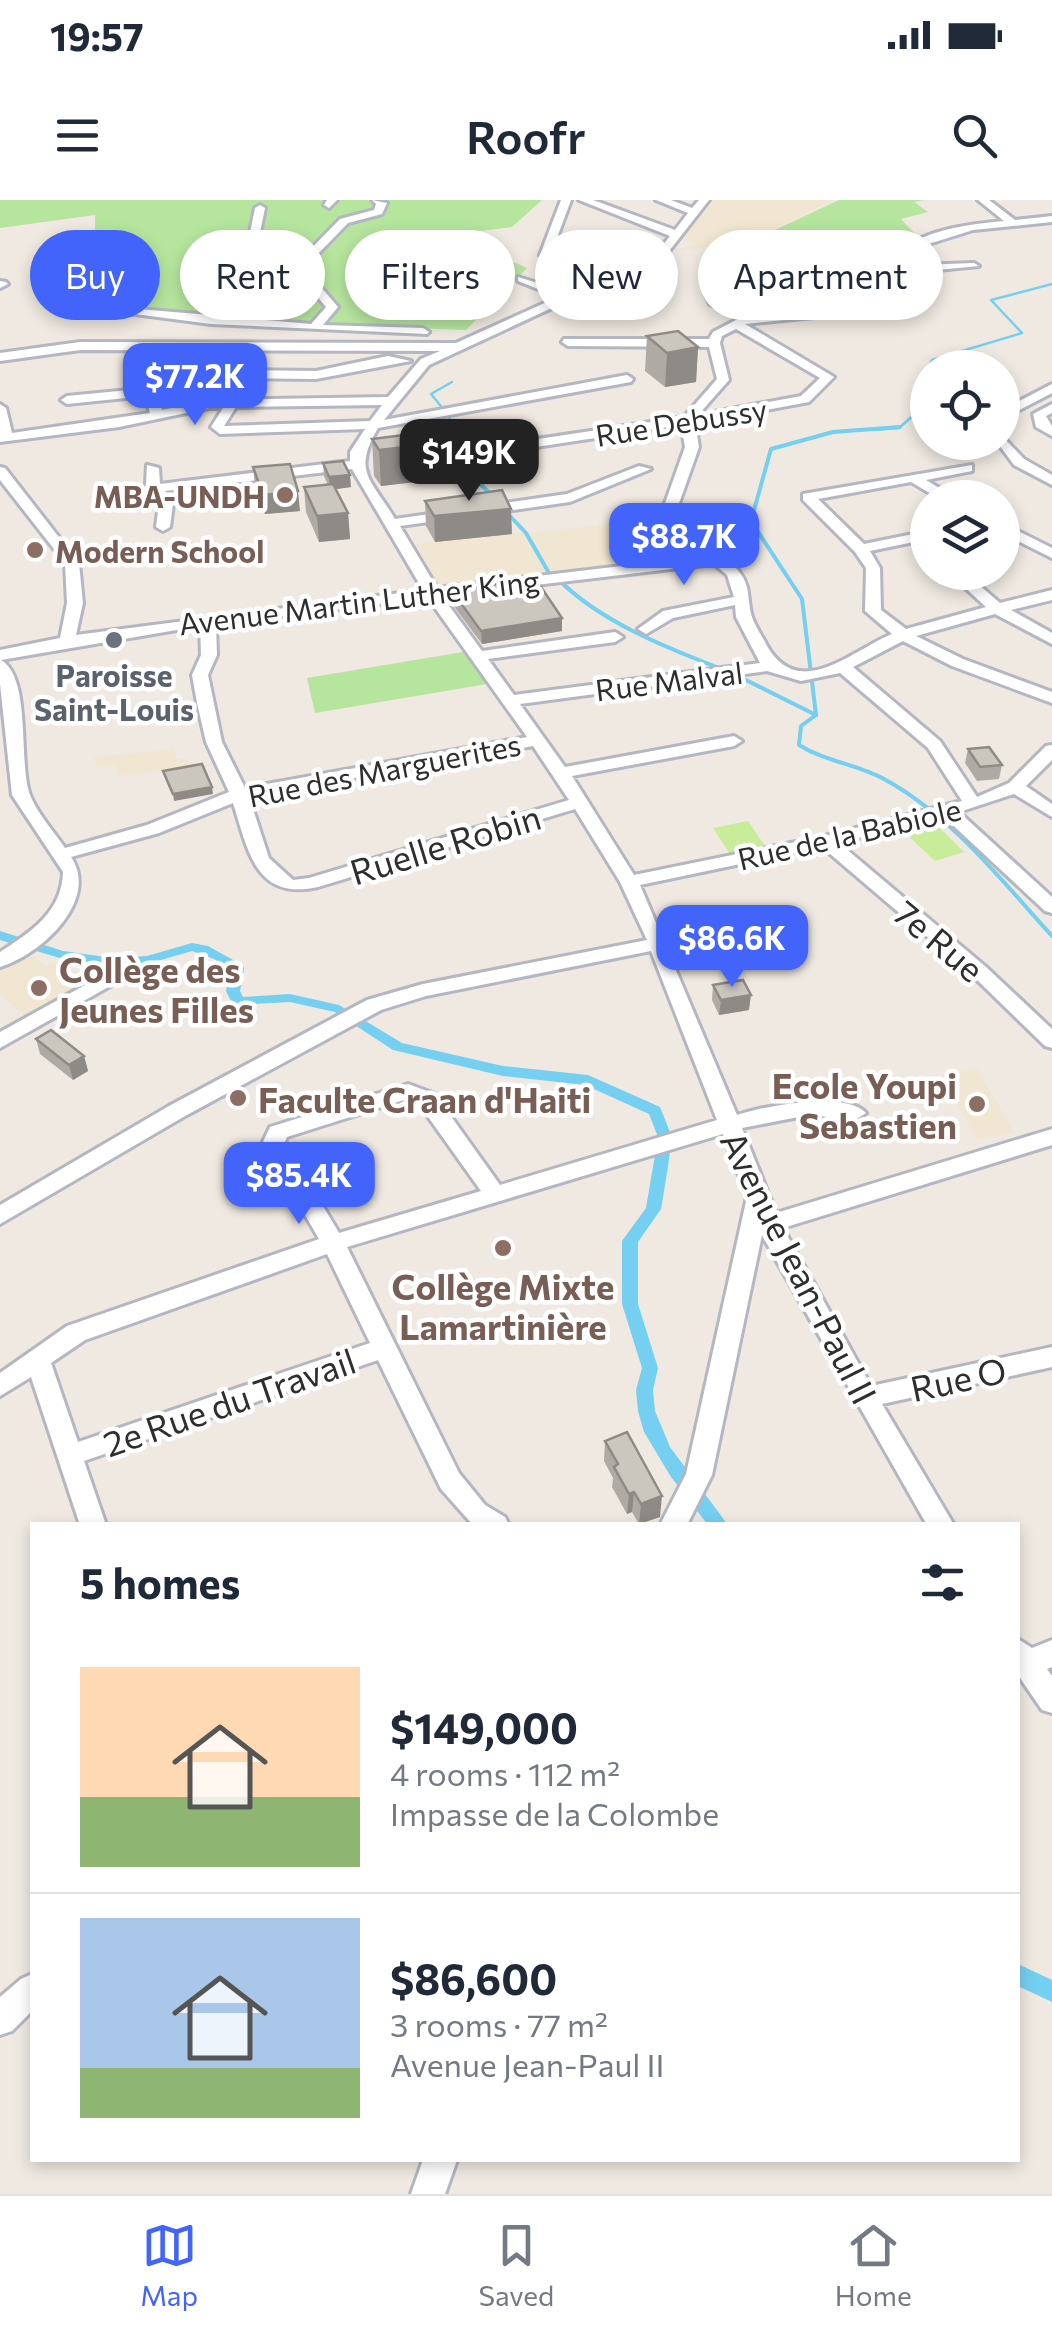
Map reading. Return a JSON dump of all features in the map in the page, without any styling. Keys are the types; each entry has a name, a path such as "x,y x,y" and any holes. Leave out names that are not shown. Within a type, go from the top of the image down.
{"street":[{"path":"314,328 332,307 309,280 304,261 344,221 378,212 382,202 378,200"},
{"path":"554,230 566,200"},
{"path":"584,200 665,230"},
{"path":"660,200 697,213"},
{"path":"678,235 704,200"},
{"path":"984,200 1014,223"},
{"path":"256,230 260,208"},
{"path":"943,235 1052,219"},
{"path":"943,266 974,266"},
{"path":"522,279 535,284"},
{"path":"358,467 357,452 390,401 425,362 535,312"},
{"path":"212,320 481,335"},
{"path":"744,320 717,334 714,343 723,380 686,422 685,434 692,447 670,509 675,520 721,559 741,588 744,617 770,666"},
{"name":"Rue Debussy","path":"158,488 358,467 686,422 804,399 828,376 734,323"},
{"path":"568,342 714,343"},
{"path":"0,357 68,347 456,347"},
{"path":"240,374 316,375 388,360 425,362"},
{"path":"232,403 217,428 220,430 375,425 627,380"},
{"path":"1020,405 1052,388"},
{"path":"78,428 65,394 150,392 158,414"},
{"path":"0,408 4,438 232,403 390,401"},
{"path":"1052,408 1039,414 1041,424 1052,432"},
{"path":"1017,460 1052,480"},
{"name":"Avenue Jean-Paul II","path":"358,467 432,591 561,773 629,882 658,944 758,1198 760,1226 940,1522"},
{"path":"152,468 153,484 166,504 163,527"},
{"path":"966,468 808,497 861,549 873,568 873,611 900,636 931,652 1052,698"},
{"path":"394,522 504,509 589,493 644,469"},
{"path":"0,471 72,563 75,603 67,640"},
{"path":"911,477 916,480"},
{"path":"1020,537 1052,554"},
{"path":"861,549 910,538"},
{"name":"Avenue Martin Luther King","path":"0,656 67,640 208,621 721,559"},
{"path":"975,590 998,610 1052,639"},
{"name":"Rue Malval","path":"510,701 770,666 784,676 821,673 843,667 866,651 900,636 1052,595"},
{"path":"646,629 668,614 740,600"},
{"path":"208,621 209,656 200,675 202,689 214,742 239,794"},
{"path":"478,656 615,637"},
{"path":"0,664 10,689 21,795 72,872 72,896 49,924 2,960"},
{"path":"843,667 934,745 973,804"},
{"name":"Rue des Marguerites","path":"60,855 153,829 239,794 537,740"},
{"path":"561,773 734,741"},
{"name":"Rue de la Babiole","path":"629,882 826,841 973,804 1015,787 1052,750"},
{"path":"1015,787 1052,812"},
{"name":"Ruelle Robin","path":"239,794 260,859 276,878 290,886 311,884 580,802"},
{"path":"938,812 1052,907"},
{"name":"7e Rue","path":"826,841 979,971 1052,1040"},
{"path":"0,1216 177,1111 374,1005 423,990 658,944"},
{"path":"0,1040 105,980"},
{"path":"491,1522 476,1513 450,1481 333,1243 274,1142 278,1132 408,1091 427,1099 495,1194"},
{"path":"0,1386 37,1356 76,1333 333,1243 727,1124 786,1110 827,1108 855,1113"},
{"path":"676,1520 699,1475 760,1226 1052,1137"},
{"name":"2e Rue du Travail","path":"70,1455 387,1348"},
{"path":"37,1356 92,1522"},
{"name":"Rue O","path":"865,1398 1052,1357"},
{"path":"1032,1657 1052,1700"},
{"path":"0,2020 30,1992"},
{"path":"428,2194 439,2162"}],"shaded area":[{"path":"713,200 833,200 772,230 698,230 698,248 678,250 693,245 691,240 681,240"},
{"path":"612,524 643,562 439,586 416,544"},
{"path":"174,749 176,759 188,759 189,768 118,776 116,765 97,767 94,757"},
{"name":"Collège des Jeunes Filles","path":"33,956 45,966 53,962 69,975 78,971 90,981 25,1016 0,994 0,972"},
{"name":"Ecole Youpi Sebastien","path":"976,1068 1014,1132 977,1139 942,1076"}],"green space":[{"path":"0,200 542,200 512,227 345,230 345,320 476,320 466,330 255,320 325,320 325,230 180,230 180,314 160,314 160,230 95,230 95,215 0,228"},
{"path":"839,200 925,200 914,202 928,212 901,219 911,230 775,230"},
{"path":"515,263 527,268 515,280"},
{"path":"463,652 487,684 315,713 307,678"},
{"path":"748,821 767,849 732,857 713,828"},
{"path":"935,823 964,852 935,861 904,832"}],"building":[{"path":"678,331 698,347 667,353 647,336"},
{"path":"404,435 414,446 379,450 372,439"},
{"path":"343,461 350,475 329,477 323,463"},
{"path":"290,464 298,491 263,495 253,467"},
{"path":"333,484 348,513 317,516 304,487"},
{"path":"502,490 511,509 434,516 425,501"},
{"path":"535,578 562,618 481,631 452,591"},
{"path":"989,747 1002,765 980,767 968,749"},
{"path":"202,764 212,787 173,794 163,771"},
{"path":"743,980 751,995 721,1000 713,985"},
{"path":"51,1030 84,1056 69,1065 36,1039"},
{"path":"627,1432 662,1496 641,1504 634,1492 629,1494 605,1441"}],"waterway":[{"path":"965,350 1022,333 991,300 1052,284"},
{"path":"445,411 431,394 452,382"},
{"path":"448,415 454,428"},
{"path":"873,430 899,428 910,418"},
{"path":"816,715 802,599 751,521 771,449 833,432 900,427"},
{"path":"451,454 454,428"},
{"path":"454,460 492,495"},
{"path":"509,515 526,533 549,573"},
{"path":"559,580 615,622 724,670"},
{"path":"734,674 816,715"},
{"path":"816,715 801,726 799,745 884,779 932,811 974,850 1052,936"},
{"path":"0,935 63,955 113,962 147,960 192,947 204,949 237,968 233,991 238,1002 290,998 339,1009 398,1047 503,1071 588,1080 655,1111 665,1137 660,1173 653,1209 630,1241 630,1304 650,1368 646,1411 664,1452 717,1522"},
{"path":"1020,1976 1052,1991"}],"place":[{"name":"MBA-UNDH","path":"285,495"},
{"name":"Modern School","path":"35,550"},
{"name":"Paroisse Saint-Louis","path":"114,640"},
{"name":"Collège des Jeunes Filles","path":"39,988"},
{"name":"Faculte Craan d'Haiti","path":"238,1098"},
{"name":"Ecole Youpi Sebastien","path":"977,1104"},
{"name":"Collège Mixte Lamartinière","path":"503,1248"}]}
